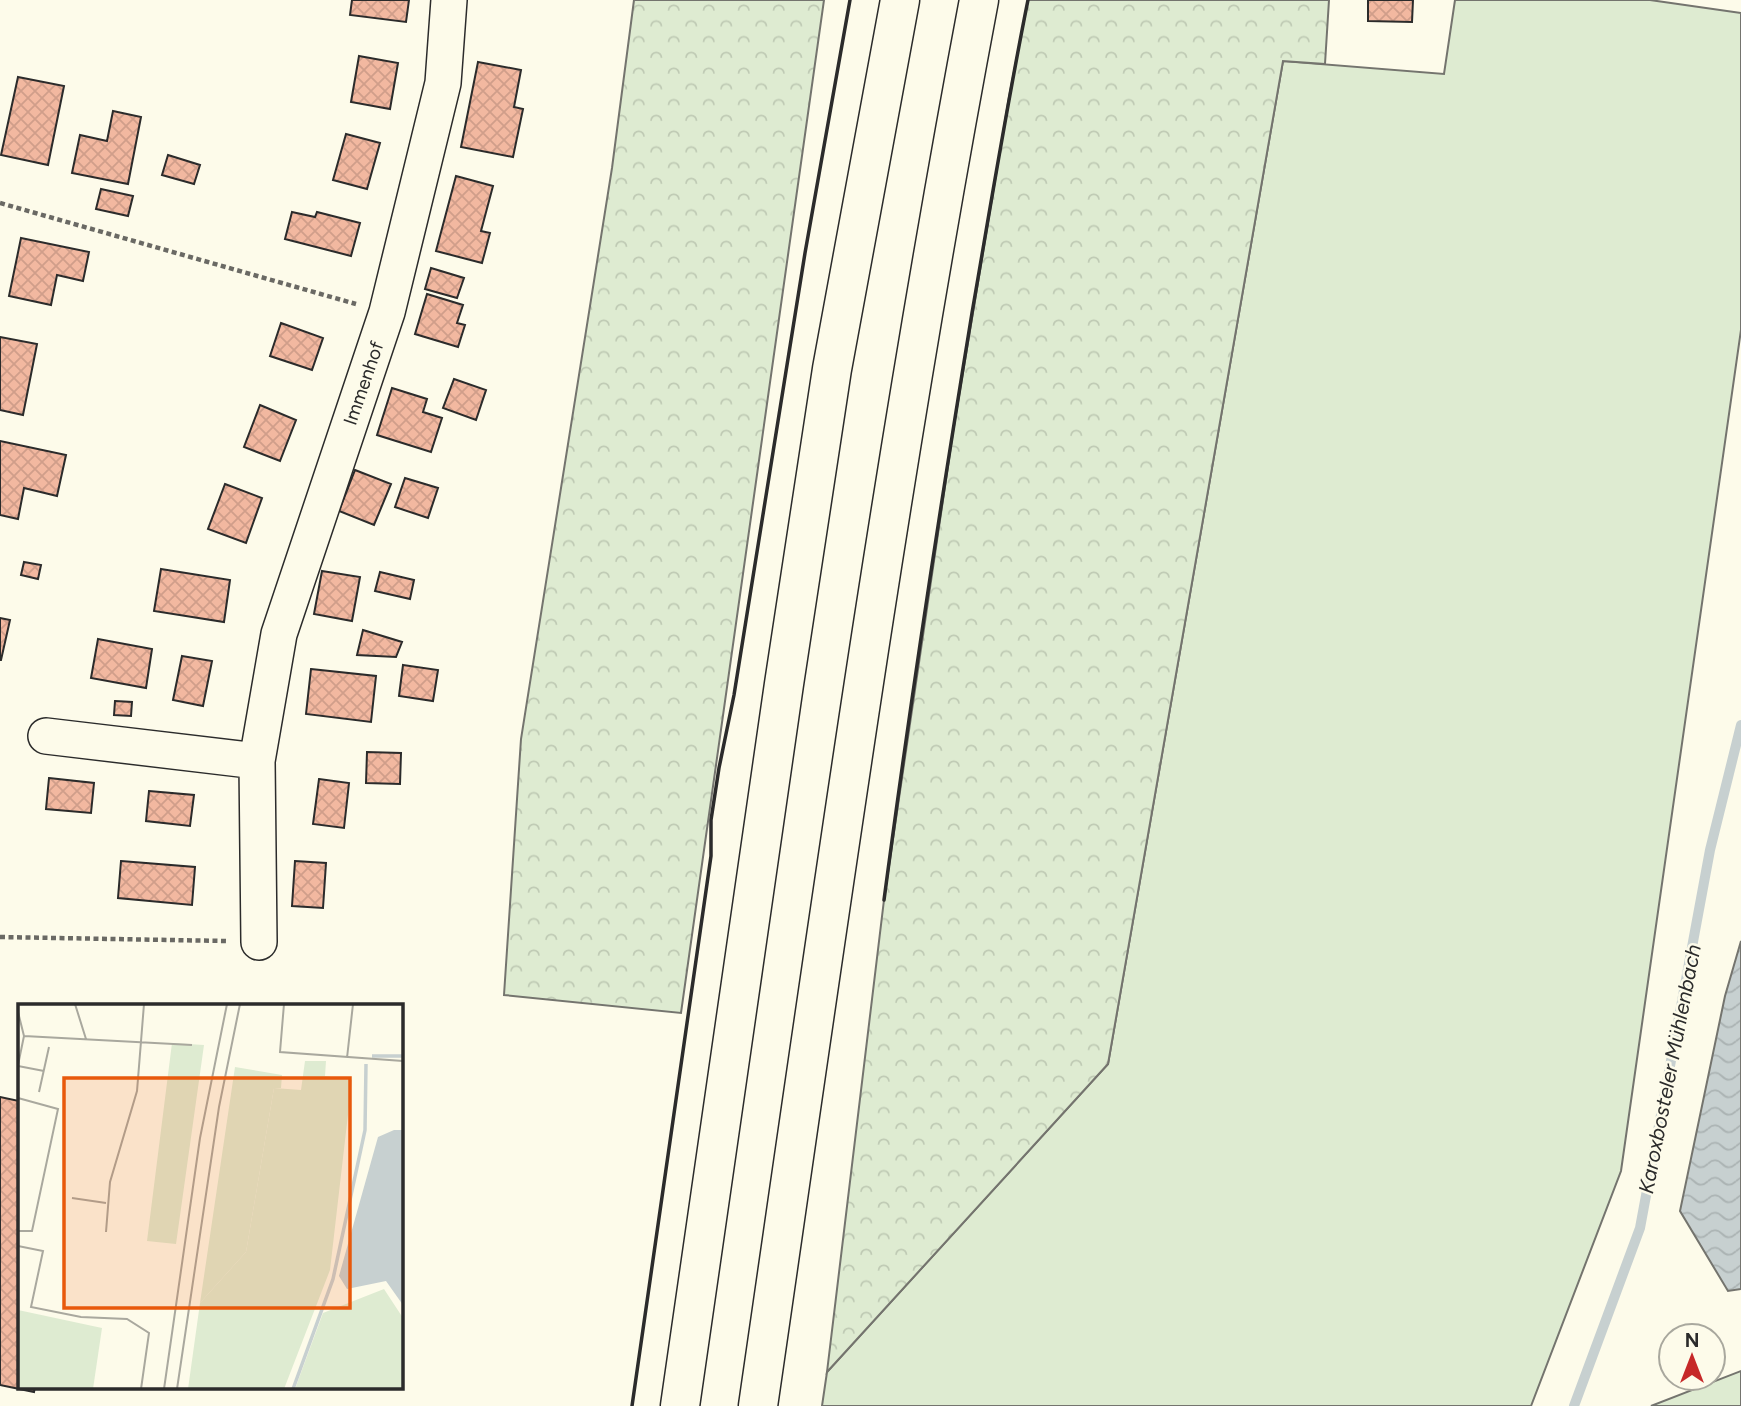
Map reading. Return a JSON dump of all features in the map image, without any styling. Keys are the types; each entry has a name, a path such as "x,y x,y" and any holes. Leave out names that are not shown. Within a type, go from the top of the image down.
{"highway":[{"path":"680,1406 832,369 900,0"},
{"path":"758,1406 863,689 945,180 979,0"}],"street":[{"name":"Immenhof","path":"258,942 257,761 279,634 387,312 443,83 449,0"},
{"path":"46,736 257,761"}],"path":[{"path":"0,203 387,312"},
{"path":"0,937 258,942"}],"green space":[{"path":"634,0 824,0 681,1013 504,995 521,739 612,168"},
{"path":"1028,0 1329,0 1325,64 1283,61 1108,1064 827,1372 884,900 953,432 1009,97"},
{"path":"1455,0 1650,0 1741,13 1741,330 1621,1171 1531,1406 822,1406 827,1372 1108,1064 1283,61 1444,74"},
{"path":"1741,1371 1741,1406 1651,1406 1687,1392 1727,1392 1727,1376"}],"water":[{"path":"1741,941 1741,1289 1728,1291 1680,1211 1725,996"}],"building":[{"path":"352,0 409,0 406,22 350,15"},
{"path":"1368,0 1413,0 1412,22 1368,21"},
{"path":"359,56 398,63 390,109 351,102"},
{"path":"478,62 521,70 514,107 523,109 513,157 461,147"},
{"path":"18,77 64,86 48,165 1,155"},
{"path":"113,111 141,117 128,184 72,173 80,135 107,141"},
{"path":"346,134 380,143 367,189 333,180"},
{"path":"168,155 200,165 194,184 162,175"},
{"path":"456,176 493,186 481,231 490,233 482,263 436,251"},
{"path":"101,189 133,196 128,216 96,209"},
{"path":"292,212 315,217 317,212 360,223 351,256 285,239"},
{"path":"21,238 89,252 83,281 57,275 51,305 9,296"},
{"path":"431,268 464,278 457,298 425,289"},
{"path":"427,294 463,305 457,323 465,325 458,347 415,334"},
{"path":"281,323 323,338 312,370 270,356"},
{"path":"0,337 37,344 23,415 0,410"},
{"path":"454,379 486,390 476,420 443,408"},
{"path":"392,388 427,399 423,412 442,418 431,452 377,435"},
{"path":"260,405 296,420 280,461 244,447"},
{"path":"0,441 66,455 57,496 24,488 18,519 0,515"},
{"path":"355,470 391,484 374,525 339,511"},
{"path":"405,478 438,488 428,518 395,507"},
{"path":"225,484 262,498 246,543 208,529"},
{"path":"24,562 41,565 38,579 21,575"},
{"path":"161,569 230,580 224,622 154,611"},
{"path":"322,571 360,577 352,621 314,614"},
{"path":"380,572 414,580 410,599 375,591"},
{"path":"0,618 10,620 1,660 0,660"},
{"path":"363,630 402,642 396,657 357,655"},
{"path":"98,639 152,649 146,688 91,678"},
{"path":"182,656 212,661 203,706 173,700"},
{"path":"403,665 438,670 433,701 399,696"},
{"path":"311,669 376,676 371,722 306,714"},
{"path":"115,701 132,702 131,716 114,715"},
{"path":"367,752 401,753 400,784 366,783"},
{"path":"49,778 94,783 91,813 46,809"},
{"path":"319,779 349,783 344,828 313,824"},
{"path":"149,791 194,795 190,826 146,821"},
{"path":"121,861 195,867 192,905 118,898"},
{"path":"295,861 326,863 323,908 292,906"},
{"path":"0,1097 18,1101 18,1388 35,1388 34,1392 0,1385"}],"waterway":[{"name":"Karoxbosteler Mühlenbach","path":"1574,1406 1640,1228 1710,850 1741,725"}],"wall":[{"path":"632,1406 711,856 711,820 719,768 734,695 805,253 850,0"},
{"path":"884,900 960,386 1028,0"}]}
